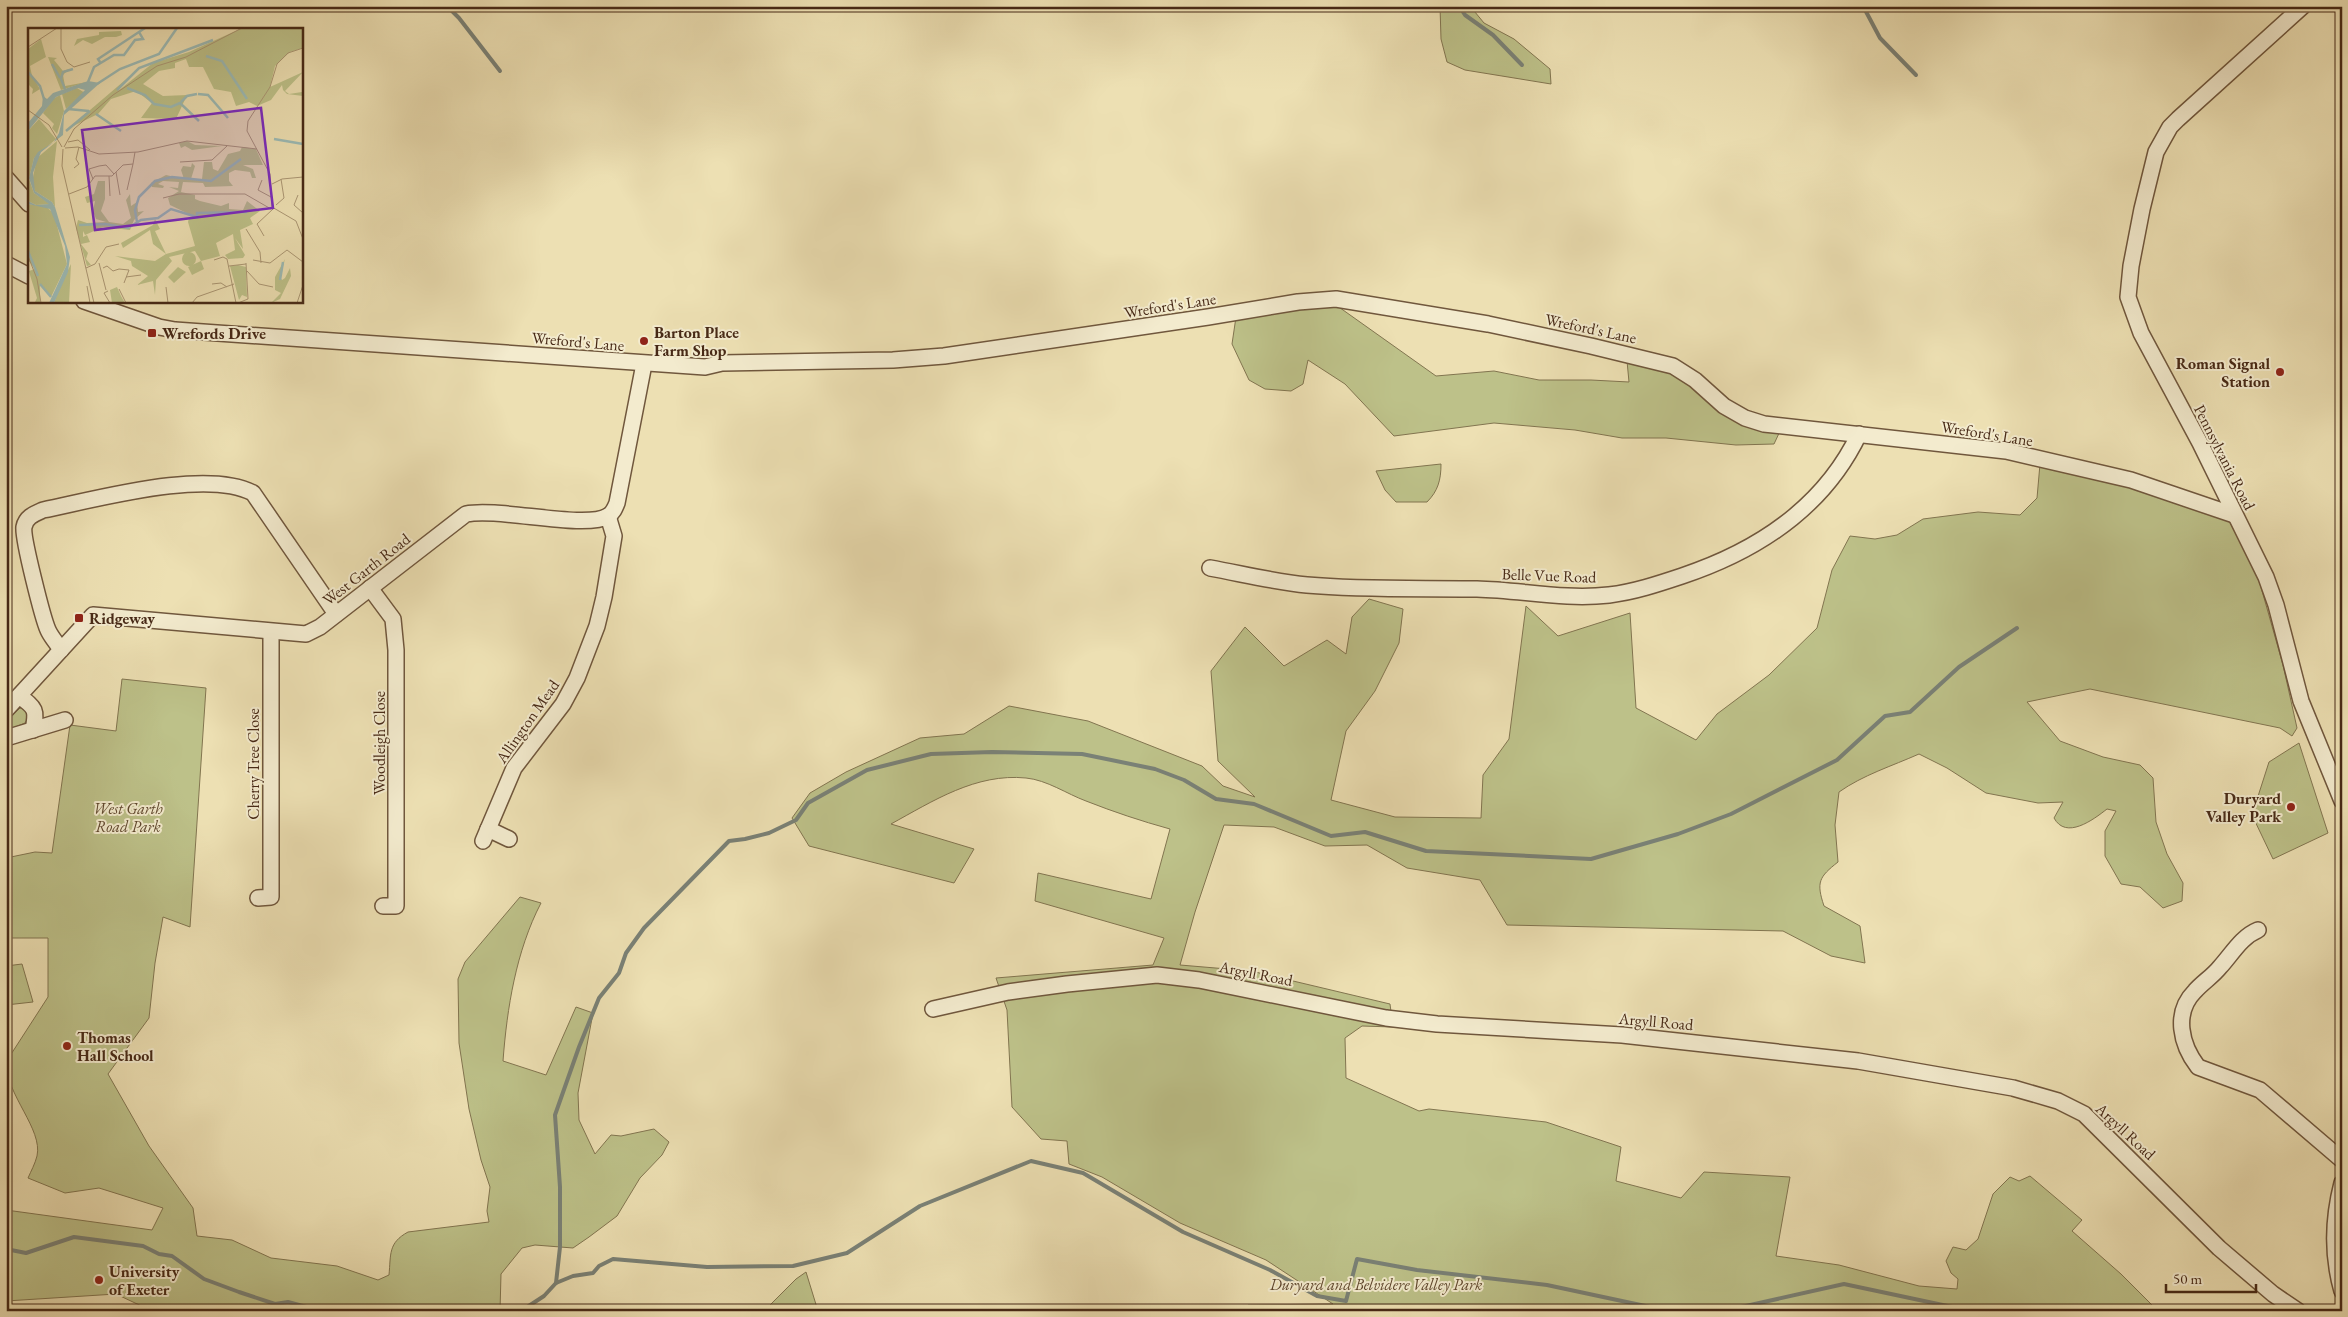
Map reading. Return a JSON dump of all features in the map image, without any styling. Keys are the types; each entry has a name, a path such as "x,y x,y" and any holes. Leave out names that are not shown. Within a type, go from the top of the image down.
{"street":[{"name":"Pennsylvania Road","path":"2303,6 2170,127 2156,152 2142,209 2131,266 2128,297 2141,333 2200,443 2266,577 2276,605 2300,701 2342,801"},
{"path":"6,178 28,203"},
{"path":"6,264 28,275"},
{"name":"Wreford's Lane","path":"87,302 159,328 176,330 705,367 722,363 893,360 944,356 1298,302 1336,299 1488,324 1673,366 1694,380 1724,406 1745,418 1764,424 2006,451 2132,480 2234,515"},
{"path":"608,516 615,509 617,503 644,364"},
{"name":"Belle Vue Road","path":"1210,568 1281,582 1318,585 1479,590 1560,597 1609,595 1635,590 1727,560 1778,530 1813,501 1848,457 1859,434"},
{"path":"61,650 48,630 33,574 23,535 27,519 43,510 163,486 222,486 244,489 252,493 336,614"},
{"name":"West Garth Road","path":"6,710 93,615 306,634 320,627 466,514 587,520 608,516"},
{"name":"Allington Mead","path":"509,839 486,835 514,768 563,704 577,678 596,626 604,597 614,536 608,516"},
{"name":"Woodleigh Close","path":"370,588 390,615 395,627 396,906"},
{"name":"Cherry Tree Close","path":"270,897 271,632"},
{"path":"19,696 33,706 35,710 33,730"},
{"path":"6,738 65,720"},
{"path":"2258,930 2244,939 2219,969 2193,992 2180,1018 2181,1030 2187,1047 2198,1067 2260,1090 2342,1160"},
{"name":"Argyll Road","path":"933,1009 1028,989 1157,975 1228,986 1386,1018 1437,1024 1622,1035 1740,1047 1858,1061 2007,1087 2058,1102 2088,1118 2111,1143 2150,1178 2188,1220 2293,1310"},
{"path":"2342,1183 2335,1234 2335,1264 2342,1291"}],"green space":[{"path":"1440,6 1470,6 1484,23 1514,39 1550,69 1551,84 1465,70 1447,62 1441,39"},
{"path":"1336,305 1436,376 1494,371 1539,380 1629,382 1627,361 1664,369 1781,429 1774,444 1736,445 1666,438 1622,438 1575,430 1494,423 1394,436 1345,384 1308,360 1303,384 1291,391 1265,389 1249,380 1232,344 1236,317"},
{"path":"1441,464 1438,485 1434,494 1427,502 1396,502 1385,490 1376,471"},
{"name":"Duryard and Belvidere Valley Park","path":"2040,464 2134,484 2227,517 2257,573 2283,665 2297,728 2292,736 2280,728 2090,689 2027,702 2060,741 2103,757 2140,765 2153,778 2156,822 2167,854 2183,883 2182,901 2163,908 2140,887 2121,884 2105,856 2105,831 2116,811 2107,809 2080,826 2065,827 2054,818 2063,802 2038,803 1986,793 1947,768 1919,754 1868,776 1839,792 1835,825 1838,862 1823,876 1820,891 1824,906 1860,926 1865,963 1831,956 1783,931 1507,925 1480,880 1407,868 1367,845 1325,846 1274,827 1224,825 1195,912 1180,965 1251,971 1390,1004 1393,1027 1362,1026 1345,1038 1346,1078 1419,1111 1429,1109 1546,1122 1621,1147 1616,1181 1681,1198 1704,1172 1790,1177 1776,1256 1839,1265 1919,1286 1957,1289 1958,1279 1951,1273 1946,1261 1953,1247 1966,1250 1978,1239 1993,1194 2010,1177 2019,1181 2030,1176 2082,1220 2072,1231 2121,1274 2158,1311 1248,1311 1248,1305 1333,1304 1266,1260 1180,1223 1102,1177 1069,1164 1067,1141 1041,1139 1012,1107 1007,1010 996,978 1153,965 1164,938 1035,901 1038,873 1151,899 1170,829 1107,809 1034,779 1008,778 972,784 939,798 891,824 974,849 954,883 809,846 792,818 810,793 846,772 920,738 964,734 1009,706 1088,721 1202,766 1223,786 1255,797 1218,761 1211,671 1245,627 1284,666 1327,640 1346,654 1352,617 1369,599 1403,609 1399,643 1375,691 1346,731 1331,800 1395,817 1481,818 1483,775 1509,739 1526,606 1558,636 1630,613 1636,708 1696,740 1717,714 1769,675 1817,628 1832,570 1850,536 1875,539 1897,535 1923,519 1978,512 2020,515 2037,498"},
{"name":"West Garth Road Park","path":"122,679 206,688 190,927 163,917 155,963 149,1018 108,1074 149,1146 193,1208 197,1236 232,1240 271,1258 337,1266 378,1280 389,1275 394,1245 397,1240 408,1232 489,1222 487,1211 490,1187 481,1160 469,1109 459,1043 458,979 465,962 520,897 541,903 525,940 514,980 503,1061 546,1075 576,1007 593,1013 578,1093 579,1120 595,1154 611,1135 621,1136 654,1129 669,1142 662,1155 640,1178 617,1216 589,1237 573,1248 535,1245 522,1248 501,1274 500,1311 152,1311 116,1294 6,1301 6,1210 152,1230 163,1208 99,1188 65,1193 28,1178 37,1156 35,1135 12,1087 6,1062 48,997 48,938 6,938 6,858 35,852 52,853 70,725 116,731"},
{"path":"20,708 26,710 28,718 25,723 6,731 6,721"},
{"path":"2299,743 2328,833 2273,859 2252,815 2269,762"},
{"path":"22,964 33,1002 6,1005 6,966"},
{"path":"806,1272 818,1311 764,1311 796,1279"}],"waterway":[{"path":"447,6 459,18 500,71"},
{"path":"1459,6 1465,15 1493,35 1522,65"},
{"path":"1863,6 1880,38 1916,75"},
{"path":"556,1283 560,1247 560,1187 555,1115 599,998 619,973 626,953 644,928 729,841 769,833 796,820 808,803 867,770 931,754 992,752 1082,754 1155,769 1184,780 1216,799 1254,804 1331,836 1365,832 1426,851 1591,859 1678,834 1731,814 1837,760 1885,716 1910,712 1959,667 2017,628"},
{"path":"521,1311 544,1296 556,1283 573,1276 593,1273 599,1266 613,1259 707,1267 793,1266 847,1253 920,1206 1031,1161 1083,1173 1183,1232 1270,1270 1317,1296 1346,1301 1357,1259 1417,1270 1547,1285 1650,1307 1728,1310 1844,1284 1971,1311"},
{"path":"6,1249 26,1253 74,1237 143,1246 159,1254 172,1256 204,1279 239,1292 275,1304 288,1302 321,1311"}],"place":[{"name":"Wrefords Drive","path":"152,333"},
{"name":"Barton Place Farm Shop","path":"644,341"},
{"name":"Roman Signal Station","path":"2280,372"},
{"name":"Ridgeway","path":"79,618"},
{"name":"Duryard Valley Park","path":"2291,807"},
{"name":"Thomas Hall School","path":"67,1046"},
{"name":"University of Exeter","path":"99,1280"}]}
